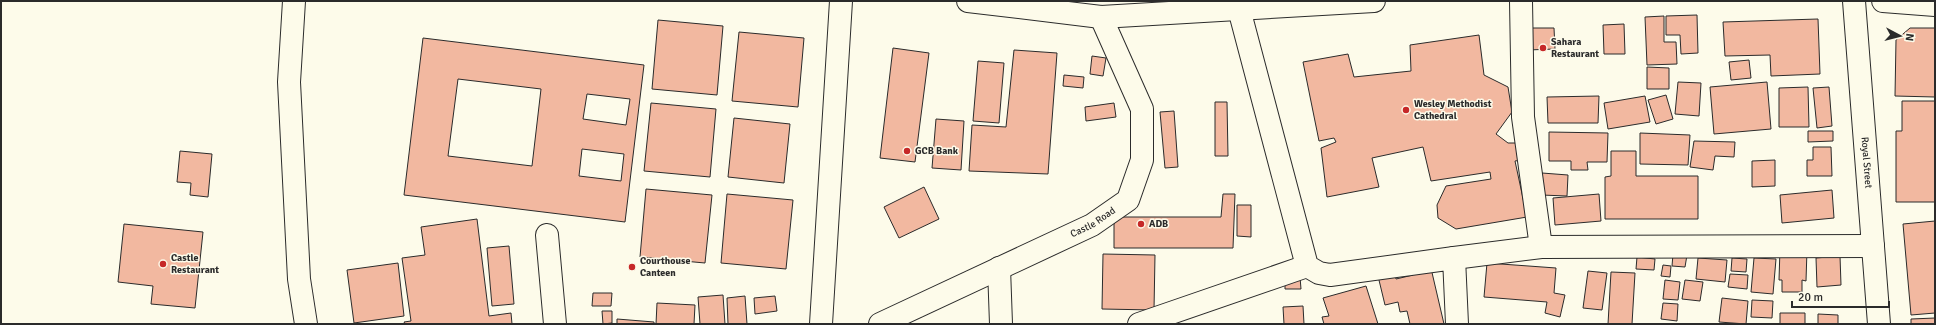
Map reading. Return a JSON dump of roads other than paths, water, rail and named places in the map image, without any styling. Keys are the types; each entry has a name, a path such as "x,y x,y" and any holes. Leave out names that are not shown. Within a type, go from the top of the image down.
{"street":[{"path":"294,1 289,82 299,279 306,324"},
{"path":"821,324 840,1"},
{"path":"968,1 1064,6 1101,17 1374,1"},
{"path":"1521,1 1523,117 1541,247"},
{"name":"Royal Street","path":"1854,1 1879,324"},
{"path":"1883,1 1935,5"},
{"path":"1239,9 1307,266 1319,273 1330,276 1541,247 1873,246"},
{"name":"Castle Road","path":"880,324 1092,225 1128,200 1142,160 1142,109 1101,17"},
{"path":"547,235 555,324"},
{"path":"1454,258 1458,324"},
{"path":"1139,324 1307,266"},
{"path":"999,268 1001,324"}],"place":[{"name":"Sahara Restaurant","path":"1543,48"},
{"name":"Wesley Methodist Cathedral","path":"1406,110"},
{"name":"GCB Bank","path":"907,151"},
{"name":"ADB","path":"1141,224"},
{"name":"Castle Restaurant","path":"163,264"},
{"name":"Courthouse Canteen","path":"632,267"}]}
